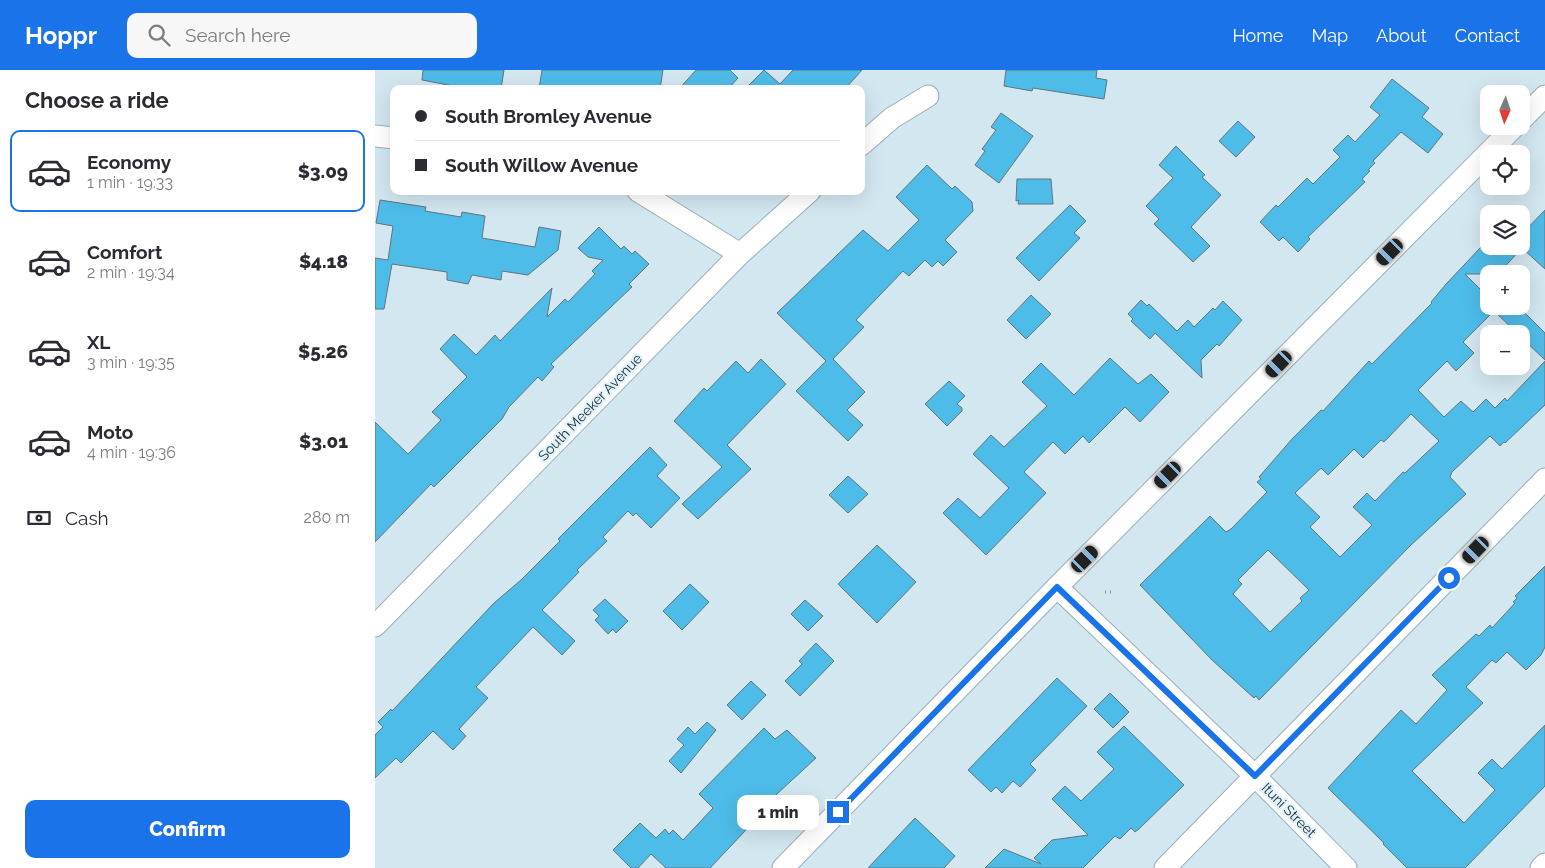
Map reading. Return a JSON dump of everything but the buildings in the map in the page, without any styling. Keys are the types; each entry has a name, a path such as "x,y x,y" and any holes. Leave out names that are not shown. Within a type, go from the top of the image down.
{"street":[{"path":"865,142 892,118 928,96"},
{"path":"1530,111 1545,96"},
{"path":"783,868 1057,587 1506,135"},
{"path":"375,136 390,138"},
{"path":"645,195 740,254"},
{"name":"South Meeker Avenue","path":"375,626 740,254 806,195"},
{"path":"1165,868 1545,479"},
{"name":"Ituni Street","path":"1057,587 1255,776 1346,868"},
{"path":"1541,868 1545,864"}],"path":[{"path":"1105,592 1112,592"}],"route":[{"path":"838,812 1057,587 1255,776 1449,578"}]}
